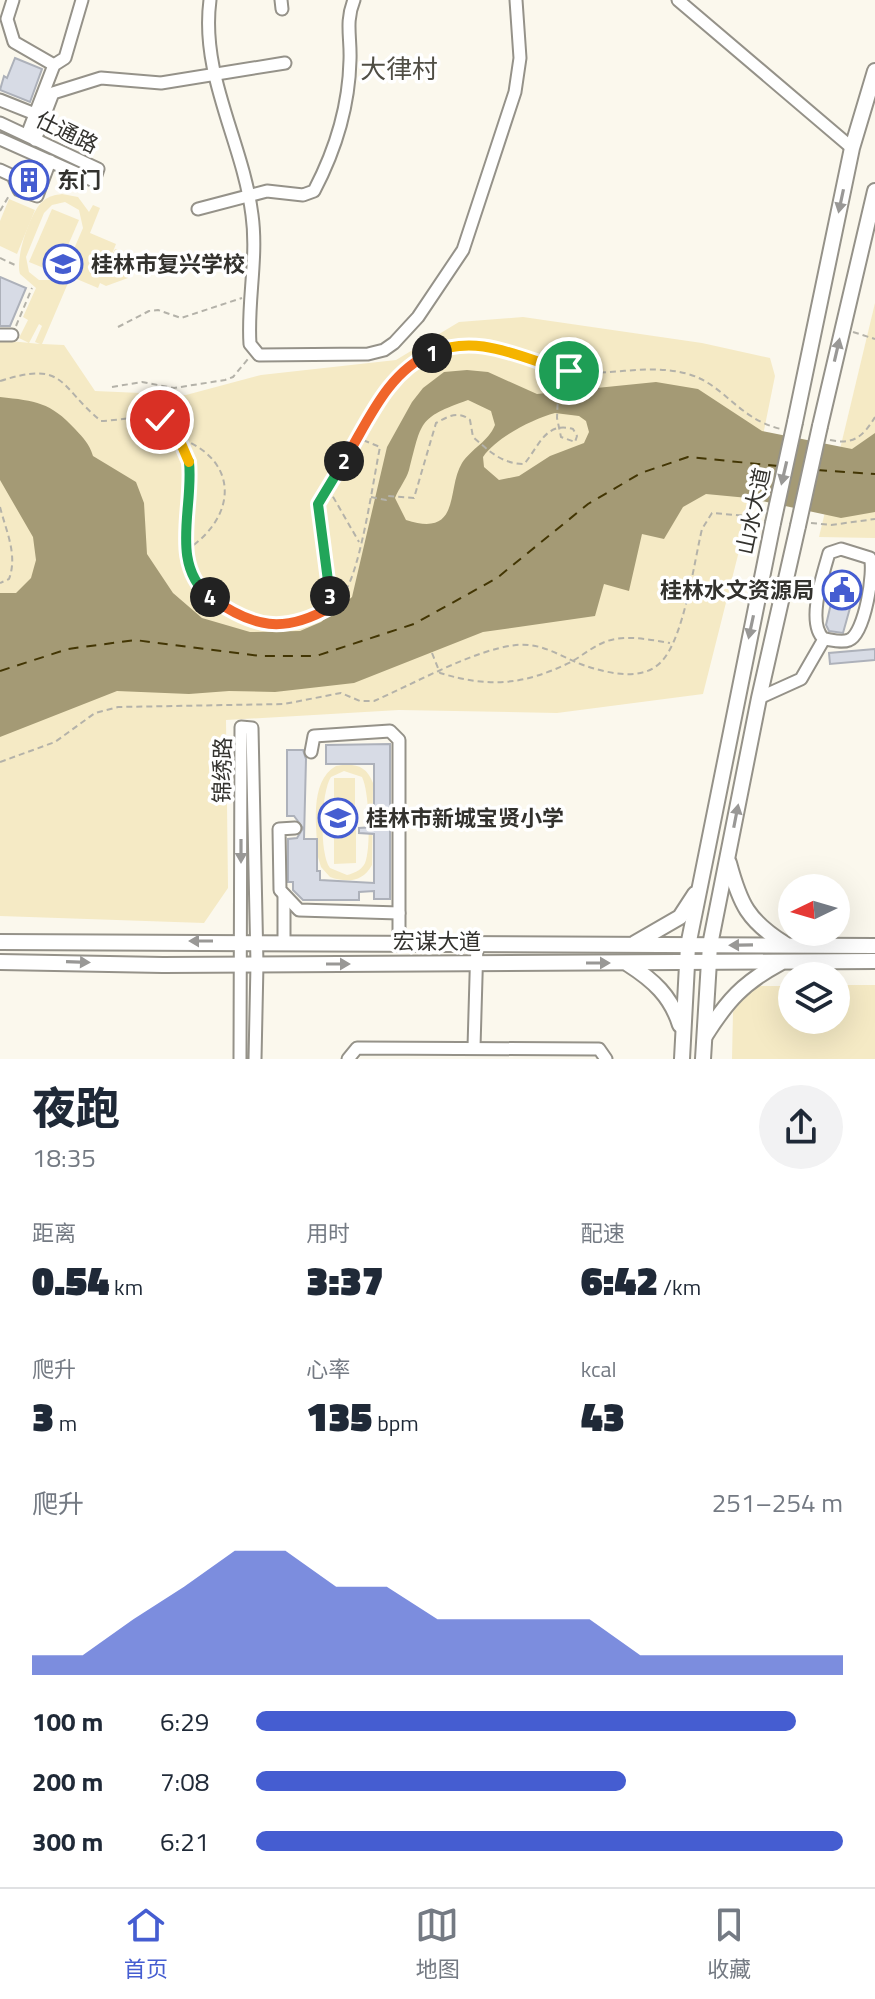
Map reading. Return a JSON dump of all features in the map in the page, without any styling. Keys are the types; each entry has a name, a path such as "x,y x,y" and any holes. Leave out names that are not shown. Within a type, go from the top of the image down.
{"main road":[{"name":"山水大道","path":"682,1059 688,946 791,426 852,148 875,71"},
{"path":"703,1059 710,945 759,698 875,191"},
{"path":"728,857 744,908 761,929 778,939"},
{"path":"631,945 680,917 700,887"},
{"name":"宏谋大道","path":"0,942 778,944"},
{"name":"宏谋大道","path":"850,945 875,946"},
{"name":"宏谋大道","path":"782,962 875,961"},
{"name":"宏谋大道","path":"0,962 778,962"},
{"path":"628,963 652,980 674,1006 683,1038"},
{"path":"705,1036 728,1000 754,977 778,964"}],"street":[{"path":"13,0 7,19 14,42 54,65"},
{"path":"31,137 35,114 54,65 65,58 82,0"},
{"path":"210,0 208,41 214,75 249,196 254,231 249,341 253,352 268,356 368,354 384,350 418,317 463,250 515,92 520,58 516,0"},
{"path":"198,209 267,191 303,195 314,191 342,121 351,59 347,25 354,0"},
{"path":"678,0 852,148"},
{"path":"31,137 53,93 101,78 161,83 285,63"},
{"path":"0,100 35,114"},
{"name":"仕通路","path":"0,123 98,169 94,181 0,139"},
{"path":"0,170 13,176 19,190 37,196 50,161"},
{"path":"841,549 870,558 875,569 860,631 850,640 824,639 817,634 814,620 829,553 841,549"},
{"path":"759,698 801,679 824,639"},
{"name":"锦绣路","path":"240,1059 241,727 252,728 257,941 255,1059"},
{"path":"311,752 314,736 390,731 398,738 399,942"},
{"path":"295,828 279,829 280,890 299,910 399,913"},
{"path":"284,895 284,941"},
{"path":"474,1047 477,943"},
{"path":"348,1059 357,1048 474,1047 599,1049 606,1059"}],"path":[{"path":"0,211 7,195 19,190"},
{"path":"0,258 15,265"},
{"path":"6,335 32,288"},
{"path":"118,327 149,311 158,310 181,318 251,295"},
{"path":"842,329 875,339"},
{"path":"331,607 318,504 379,398 420,358 448,346 467,343 503,349 559,369 592,373 662,369 689,374 707,382 756,422 791,426"},
{"path":"112,387 142,382 174,388 225,380 240,371 253,352"},
{"path":"370,497 386,500 388,496 414,498 436,423 452,415 464,415 470,420 473,437 494,455 511,464 524,464 549,431 561,427 573,429 577,436 575,442 561,437 561,427 557,418 559,369"},
{"path":"0,381 26,372 48,373 59,377 101,421 140,416 160,420 179,438 189,462 191,484 185,526 193,579 206,593 246,621 263,624 309,620 331,607 345,593 360,543 380,447 358,438"},
{"path":"832,440 847,443 858,439 875,417"},
{"path":"179,438 196,444 213,456 222,471 225,486 217,523 204,539 187,550"},
{"path":"328,488 360,543"},
{"path":"0,507 13,566 9,579 0,583"},
{"path":"0,762 55,742 95,713 118,707 284,704 341,693 360,701 374,701 516,645 547,647 613,674 639,673 661,662 683,619 707,518 712,513 720,513 773,520"},
{"path":"800,524 831,525 875,519"},
{"path":"440,673 493,683 518,683 613,639 637,638 671,643"},
{"path":"432,653 440,673"}],"shaded area":[{"path":"62,194 78,197 89,212 93,205 100,208 90,233 116,244 110,259 115,249 121,251 128,278 106,286 100,283 98,288 72,277 74,269 42,344 64,345 95,391 186,395 261,375 396,360 459,322 523,317 702,343 770,358 775,376 742,539 703,694 557,713 399,710 226,720 228,888 204,923 0,916 0,340 29,343 19,338 28,320 23,317 36,288 20,274 22,247 38,207 48,198","holes":["65,202 79,210 83,228 64,272 53,280 39,280 29,272 26,257 44,213 52,205","39,324 42,326 35,342 40,344 29,343"]},
{"path":"9,199 35,210 17,254 0,246 0,221"},
{"path":"52,209 79,220 56,273 29,262"},
{"path":"875,303 875,538 819,537"},
{"path":"444,372 488,372 537,394 656,382 698,389 762,431 852,449 875,433 875,512 841,518 748,498 706,494 683,507 664,539 642,534 629,591 604,584 595,616 483,632 354,683 275,692 189,694 117,691 0,737 0,593 16,593 31,578 36,560 33,537 0,480 0,397 33,402 58,413 88,444 93,456 136,482 144,503 147,554 173,593 202,618 250,632 300,631 321,622 352,597 387,447 412,402 423,388","holes":["468,400 491,411 495,425 492,431 462,463 444,517 424,524 406,520 395,498 408,474 424,424 439,412","555,413 579,416 586,421 589,432 584,443 550,456 519,476 499,480 484,467 483,457 505,436"]},
{"path":"354,765 367,772 373,783 372,865 364,875 354,880 330,877 321,867 318,857 316,807 321,783 336,766","holes":["344,771 362,777 368,805 368,852 361,868 347,875 330,868 326,860 323,837 325,795 331,777"]},
{"path":"334,778 355,778 355,818 334,818"},
{"path":"334,823 356,823 356,863 334,864"},
{"path":"850,985 875,985 875,1059 732,1059 733,1012 752,986 778,986 778,1034 850,1034"}],"building":[{"path":"15,58 42,69 30,102 0,90"},
{"path":"0,277 26,288 10,326 0,326"},
{"path":"837,578 857,583 843,633 829,631 826,625"},
{"path":"875,649 875,660 830,664 829,653"},
{"path":"390,744 390,899 374,899 374,891 359,892 359,900 303,900 293,890 293,882 288,882 288,839 297,838 303,828 294,816 287,816 287,750 303,750 306,759 304,839 317,839 320,880 374,883 374,834 359,833 359,828 374,827 374,764 326,764 326,745"}],"ferry route":[{"path":"0,671 68,649 135,640 260,656 316,656 414,624 497,578 588,504 641,473 688,457 779,466"},
{"path":"817,470 875,474"}],"place":[{"name":"东门","path":"29,180"},
{"name":"桂林市复兴学校","path":"63,264"},
{"name":"桂林水文资源局","path":"842,590"},
{"name":"桂林市新城宝贤小学","path":"338,818"}],"district":[{"name":"大律村","path":"399,69"}],"route":[{"path":"160,420 176,432 189,462 191,484 185,526 193,579 221,605 246,621 263,624 309,620 331,607 318,504 379,398 420,358 448,346 467,343 503,349 569,371"}]}
